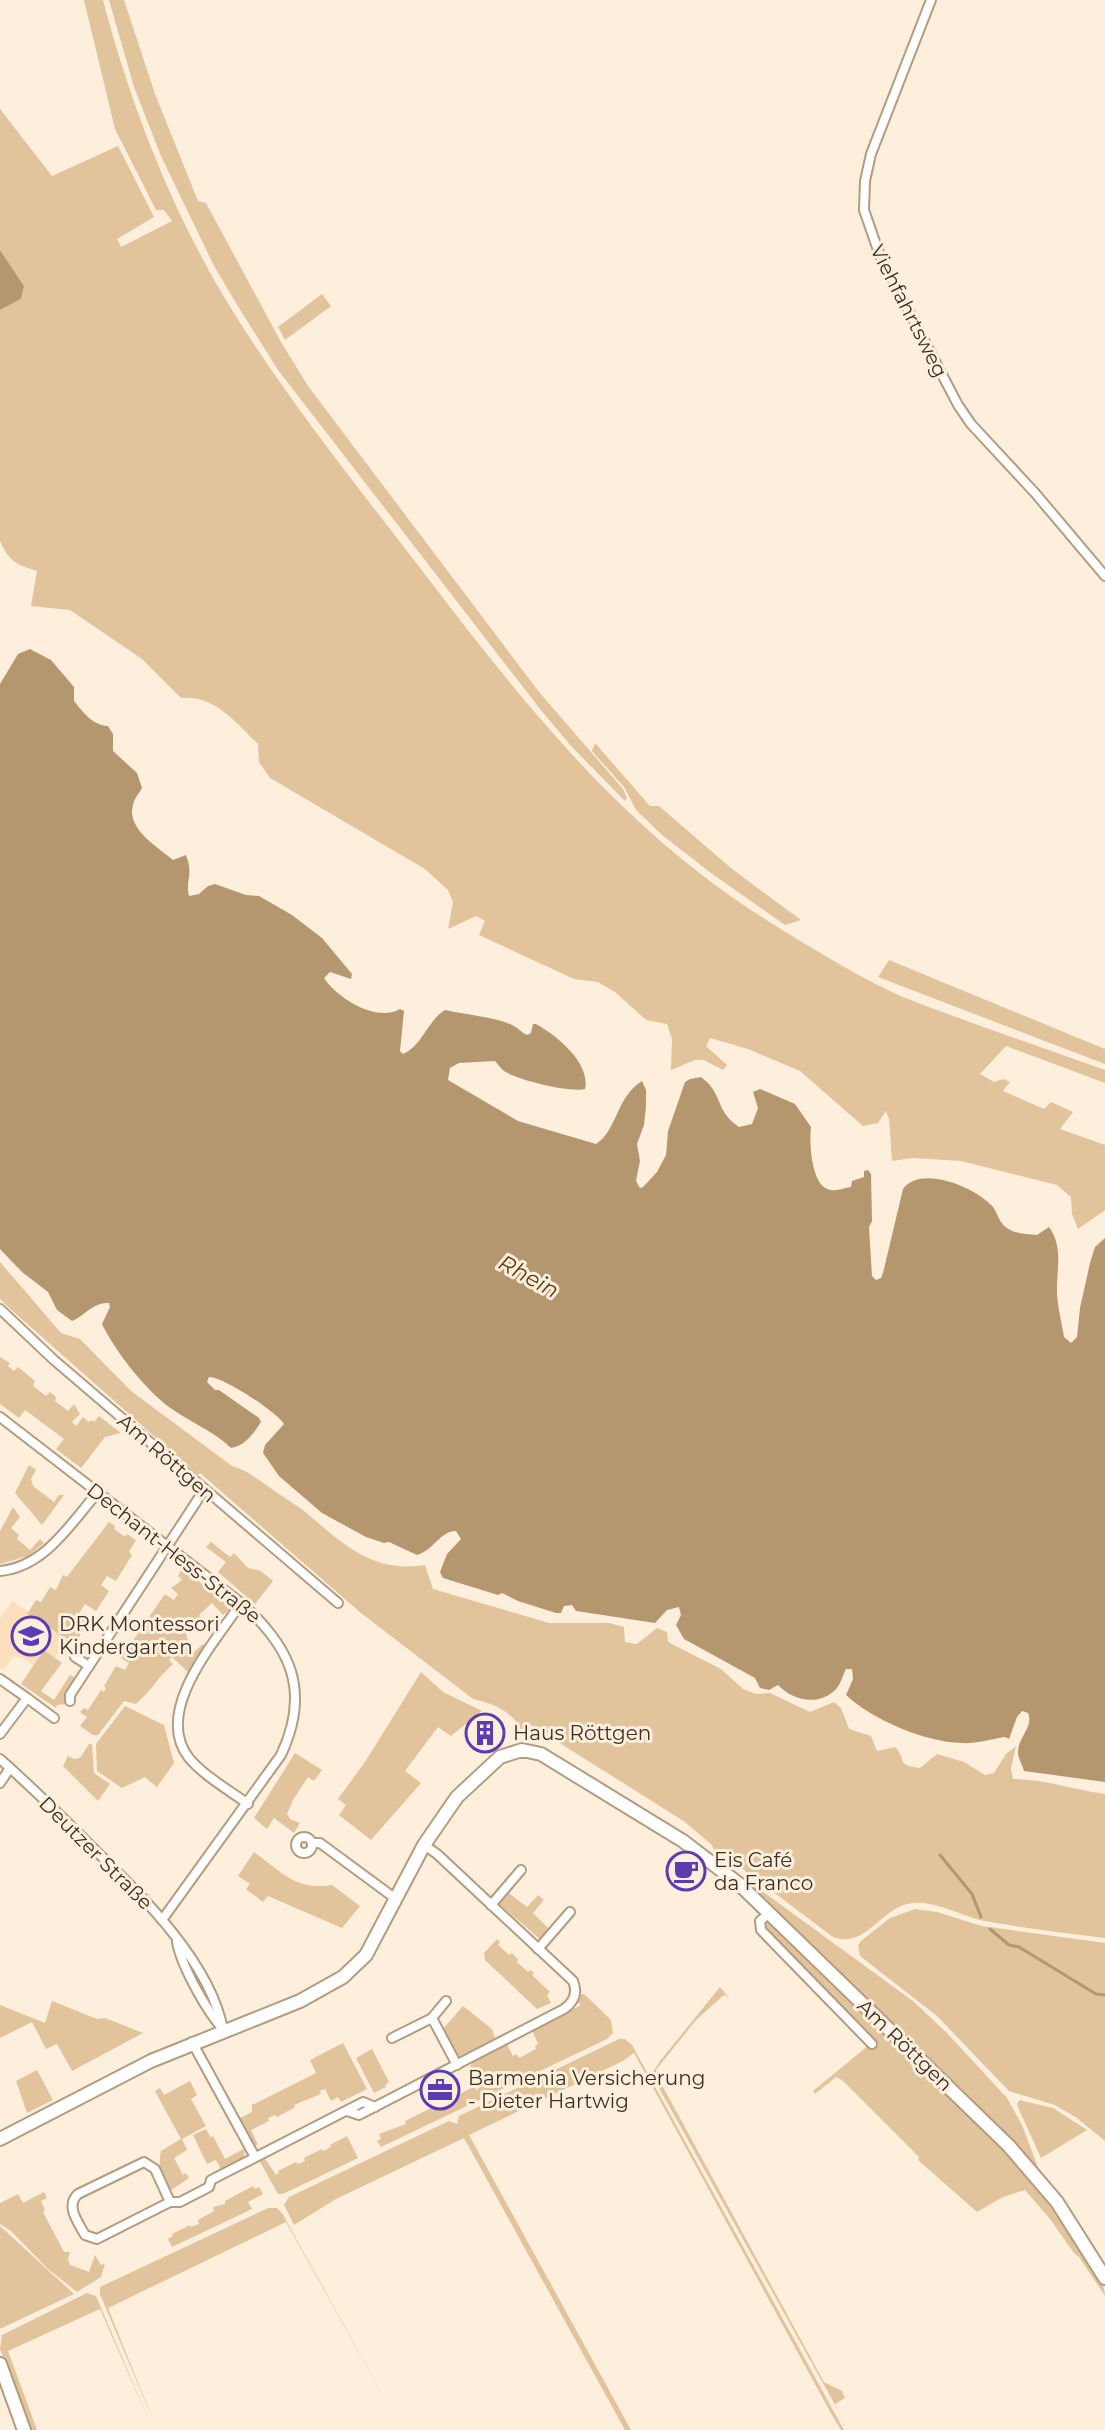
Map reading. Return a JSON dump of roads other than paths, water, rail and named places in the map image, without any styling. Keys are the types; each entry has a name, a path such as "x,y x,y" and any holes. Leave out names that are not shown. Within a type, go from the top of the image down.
{"street":[{"name":"Viehfahrtsweg","path":"931,0 871,154 864,195 867,223 880,256 958,405 971,424 1105,576"},
{"name":"Am Röttgen","path":"0,1309 54,1360 338,1603"},
{"name":"Dechant-Hess-Straße","path":"0,1417 241,1603 267,1627 283,1650 293,1675 296,1701 288,1741 273,1769 162,1920"},
{"path":"70,1701 70,1695 204,1490"},
{"path":"0,1571 21,1567 37,1558 98,1492"},
{"path":"241,1603 187,1684 177,1729 182,1747 195,1764 248,1804"},
{"path":"75,1657 89,1666"},
{"path":"0,1679 54,1718"},
{"path":"0,1734 27,1698"},
{"name":"Am Röttgen","path":"424,1845 439,1819 468,1785 500,1757 528,1750 541,1754 683,1841 717,1865 1009,2146 1040,2179 1105,2278"},
{"name":"Deutzer Straße","path":"0,1759 162,1920 177,1941 179,1954 210,2014 223,2029"},
{"path":"0,1783 10,1768"},
{"path":"313,1843 320,1843 396,1899"},
{"path":"0,2139 151,2061 223,2029 300,2001 343,1977 366,1955 424,1845 573,1981 576,1991 573,2002 564,2009 375,2107 363,2102 211,2180 209,2187 180,2202 170,2202 95,2240 85,2235 71,2207 72,2200 78,2194 144,2162 155,2169 170,2202"},
{"path":"491,1905 521,1870"},
{"path":"538,1949 570,1912"},
{"name":"Am Röttgen","path":"768,1914 760,1921 761,1930 872,2044"},
{"path":"392,2038 432,2018 446,2001"},
{"path":"432,2018 457,2065"},
{"path":"192,2042 255,2157"},
{"path":"0,2364 24,2430"}],"water":[{"path":"0,250 24,286 21,299 0,310"},
{"name":"Rhein","path":"30,649 51,660 74,687 74,701 85,714 93,721 108,726 113,734 113,751 137,773 142,788 133,805 134,822 145,837 173,860 186,855 189,896 215,884 246,895 259,896 292,915 322,938 352,974 351,979 330,972 324,978 338,993 369,1011 404,1011 400,1051 403,1054 415,1045 445,1010 502,1021 527,1035 536,1024 553,1035 577,1060 583,1069 585,1089 531,1082 504,1071 495,1061 459,1063 450,1068 448,1080 518,1121 596,1144 608,1131 627,1096 642,1081 646,1090 646,1107 637,1144 640,1161 636,1181 640,1188 657,1172 666,1155 668,1131 685,1082 701,1077 713,1090 731,1121 739,1127 752,1124 758,1108 753,1092 760,1089 795,1104 811,1127 815,1173 824,1187 833,1190 851,1187 852,1181 864,1177 864,1171 868,1170 871,1174 872,1221 869,1227 872,1276 876,1280 883,1273 903,1189 911,1182 922,1179 962,1186 993,1207 1002,1224 1010,1230 1037,1235 1049,1227 1058,1251 1058,1306 1064,1337 1071,1343 1077,1337 1080,1308 1095,1247 1105,1238 1105,1782 1024,1771 1018,1752 1029,1718 1028,1713 1022,1711 1009,1739 967,1743 932,1739 885,1721 846,1695 853,1679 852,1669 846,1669 838,1686 830,1694 815,1700 791,1695 778,1685 769,1690 760,1688 755,1678 684,1639 676,1625 681,1615 679,1607 667,1610 655,1623 576,1611 572,1605 564,1606 561,1613 556,1613 502,1593 498,1595 443,1578 440,1572 447,1554 461,1539 456,1531 445,1534 428,1550 417,1555 389,1542 366,1537 322,1513 279,1476 263,1453 265,1445 284,1424 271,1411 237,1388 209,1377 207,1382 215,1390 261,1422 245,1442 231,1448 169,1407 131,1369 102,1324 109,1303 94,1307 72,1321 57,1310 48,1292 22,1272 0,1249 0,684 18,654"}],"waterway":[{"path":"940,1855 972,1894 981,1917"},
{"path":"990,1929 1009,1945 1019,1947 1096,1994 1105,1995"}],"place":[{"name":"DRK Montessori Kindergarten","path":"31,1636"},
{"name":"Haus Röttgen","path":"485,1733"},
{"name":"Eis Café da Franco","path":"686,1871"},
{"name":"Barmenia Versicherung - Dieter Hartwig","path":"440,2090"}]}
